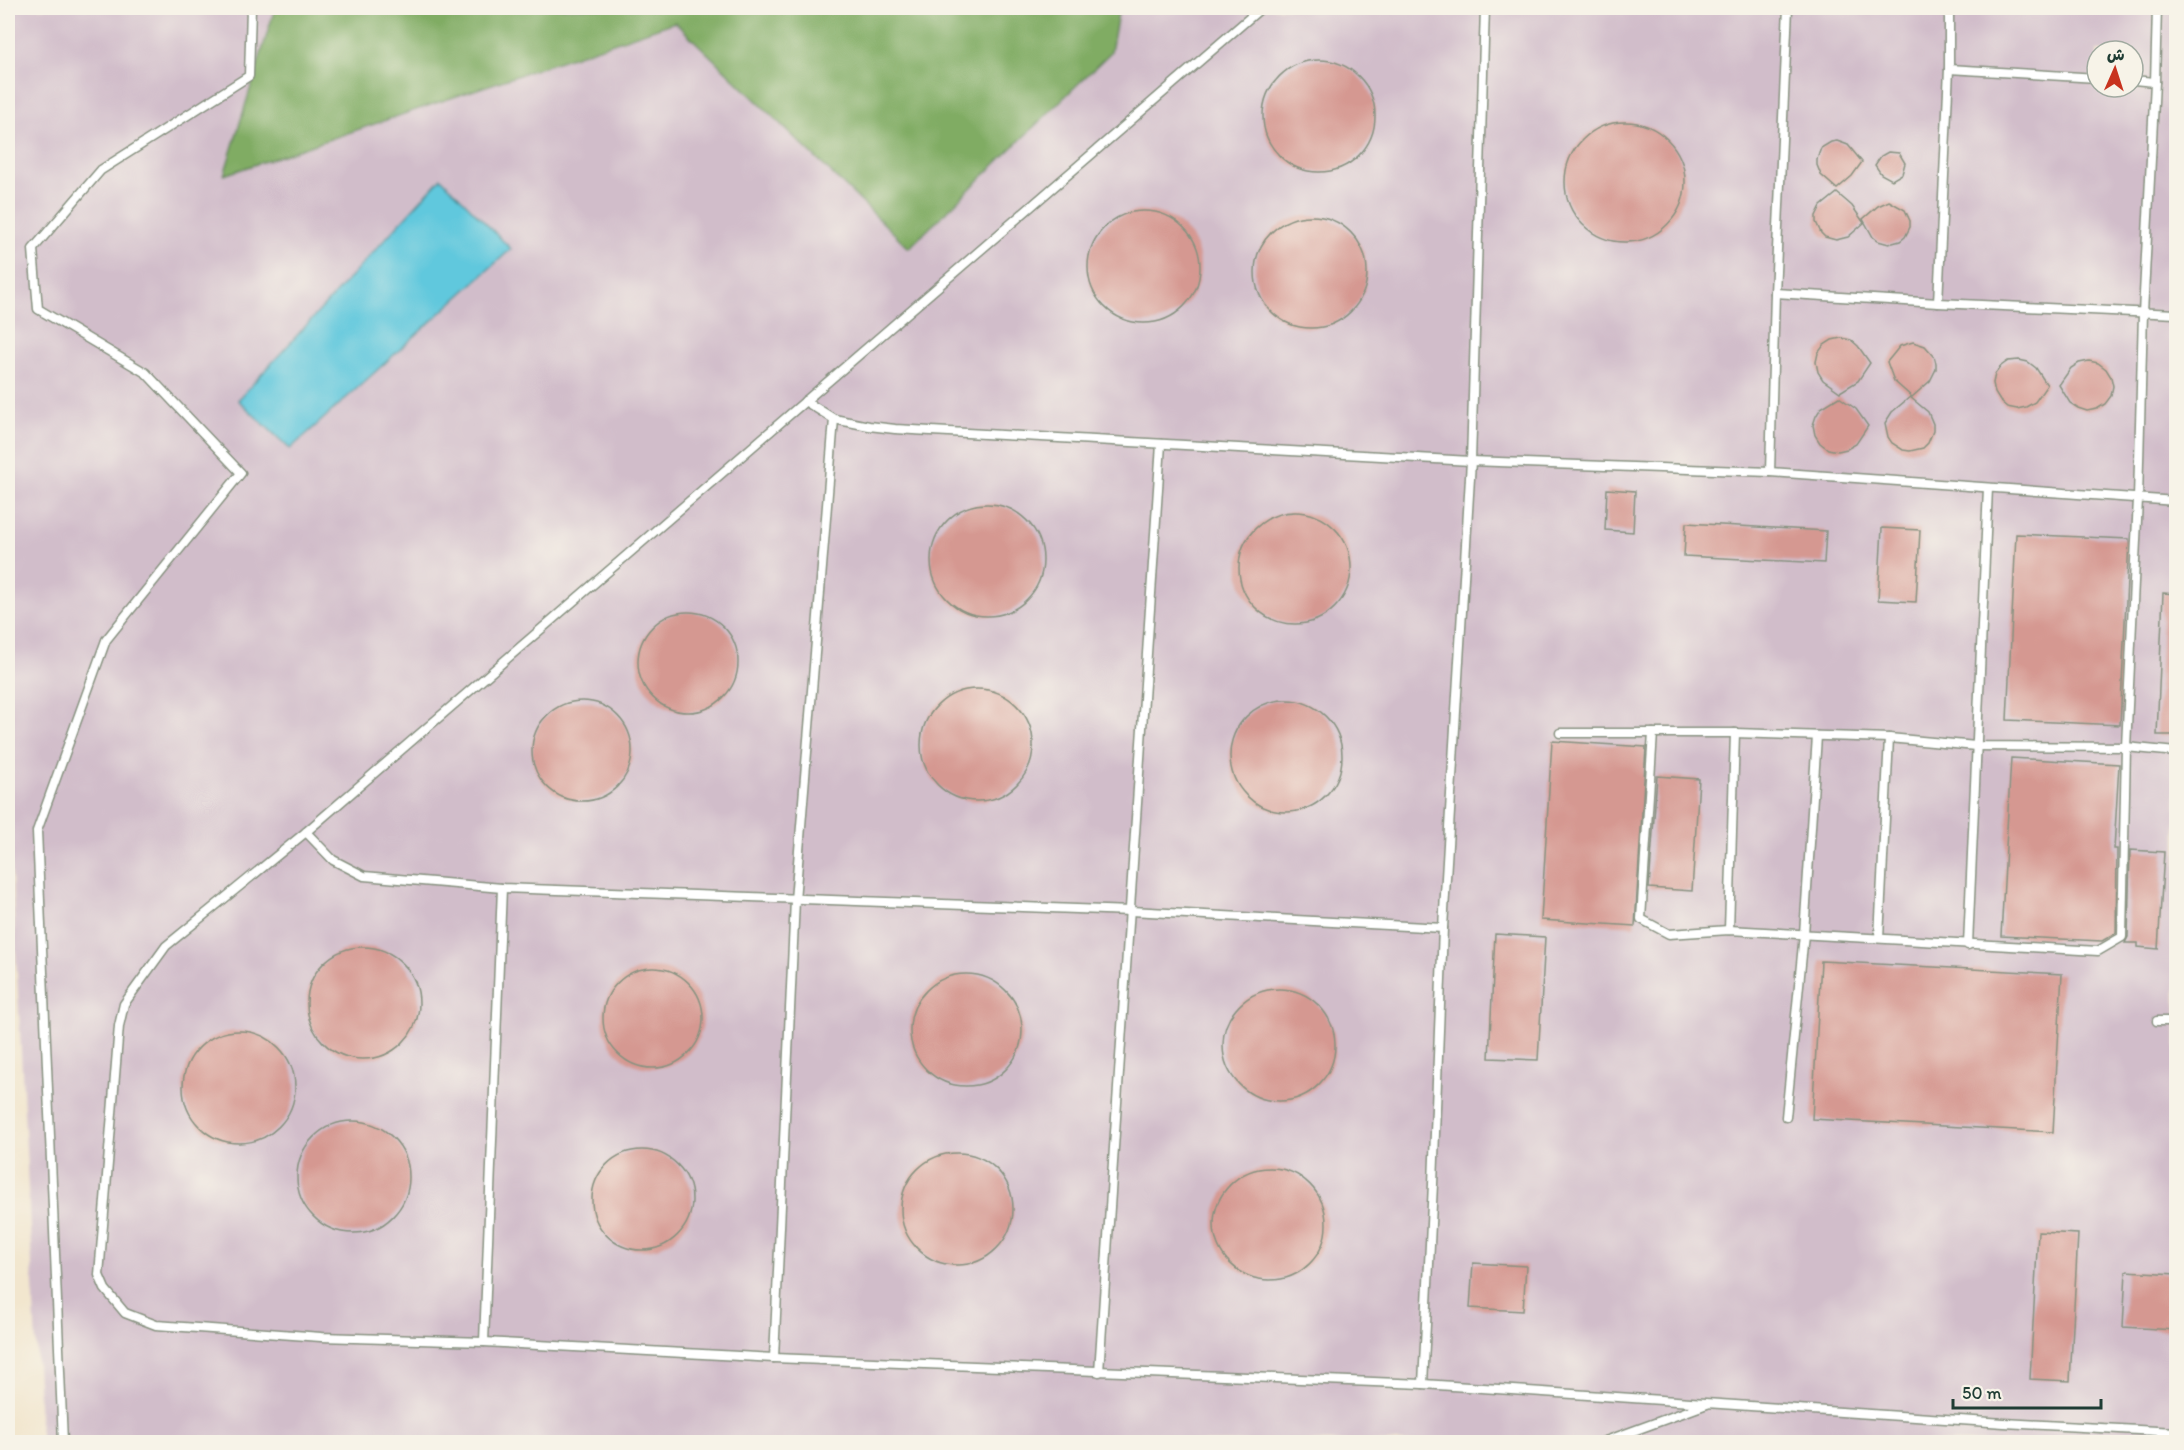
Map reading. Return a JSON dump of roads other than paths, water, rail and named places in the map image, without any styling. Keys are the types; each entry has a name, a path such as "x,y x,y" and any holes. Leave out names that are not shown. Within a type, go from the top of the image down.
{"lane":[{"path":"63,1443 37,831 106,640 241,473 146,373 38,309 33,249 101,170 249,76 251,8"},
{"path":"1261,8 306,832 165,946 124,1004 118,1026 99,1275 105,1289 125,1313 156,1325 321,1337 484,1342 774,1358 1423,1384 2004,1423 2176,1432"},
{"path":"1423,1384 1443,928 1471,461 1485,8"},
{"path":"1770,472 1775,293 1788,8"},
{"path":"1938,303 1949,69 1949,8"},
{"path":"1653,733 1641,919 1669,934 1729,930 2098,951 2122,937 2126,747 2157,8"},
{"path":"1949,69 2085,77"},
{"path":"2145,82 2155,82"},
{"path":"1775,293 2176,314"},
{"path":"805,401 834,419 895,429 1471,461 1770,472 2176,501"},
{"path":"774,1358 795,900 834,419"},
{"path":"1099,1372 1161,444"},
{"path":"1968,945 1988,488"},
{"path":"1560,733 1735,733 1889,738 1976,746 2126,747 2176,752"},
{"path":"1729,930 1735,733"},
{"path":"1786,1117 1804,934 1817,736"},
{"path":"1879,938 1889,738"},
{"path":"306,832 333,860 364,876 502,888 1131,911 1443,928"},
{"path":"484,1342 502,888"},
{"path":"2157,1021 2176,1021"},
{"path":"1603,1443 1710,1403"}],"water":[{"path":"441,178 511,249 290,449 238,400"}]}
